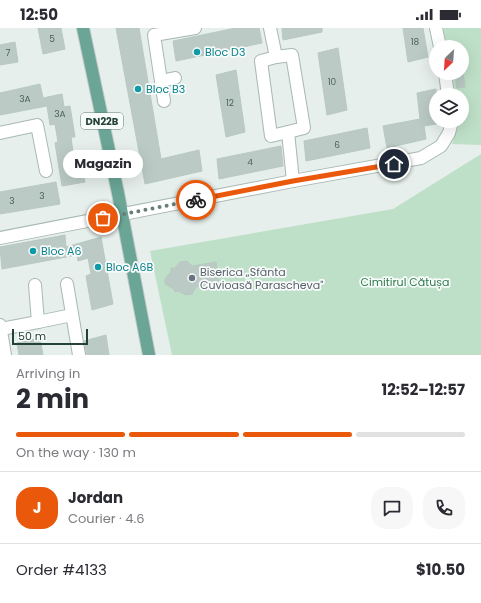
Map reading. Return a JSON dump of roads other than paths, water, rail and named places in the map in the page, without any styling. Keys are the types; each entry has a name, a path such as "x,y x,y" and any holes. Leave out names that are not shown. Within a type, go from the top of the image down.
{"main road":[{"name":"DN22B","path":"83,28 149,355"}],"street":[{"path":"164,101 154,35 195,28"},
{"path":"270,28 276,57"},
{"path":"436,28 439,40"},
{"path":"292,55 304,128 288,132 271,136 262,61 292,55"},
{"path":"161,81 175,78"},
{"path":"0,133 37,125 46,171"},
{"path":"0,238 293,181 421,158 441,146 450,128"},
{"path":"288,132 293,181"},
{"path":"67,284 79,355"},
{"path":"35,285 38,322"},
{"path":"5,355 0,327 38,322 72,315"}],"place":[{"name":"Bloc D3","path":"197,52"},
{"name":"Bloc B3","path":"138,89"},
{"name":"Magazin","path":"103,218"},
{"name":"Bloc A6","path":"33,251"},
{"name":"Bloc A6B","path":"98,267"},
{"name":"Biserica „Sfânta Cuvioasă Parascheva\"","path":"192,278"}],"park label":[{"name":"Cimitirul Cătușa","path":"405,282"}]}
